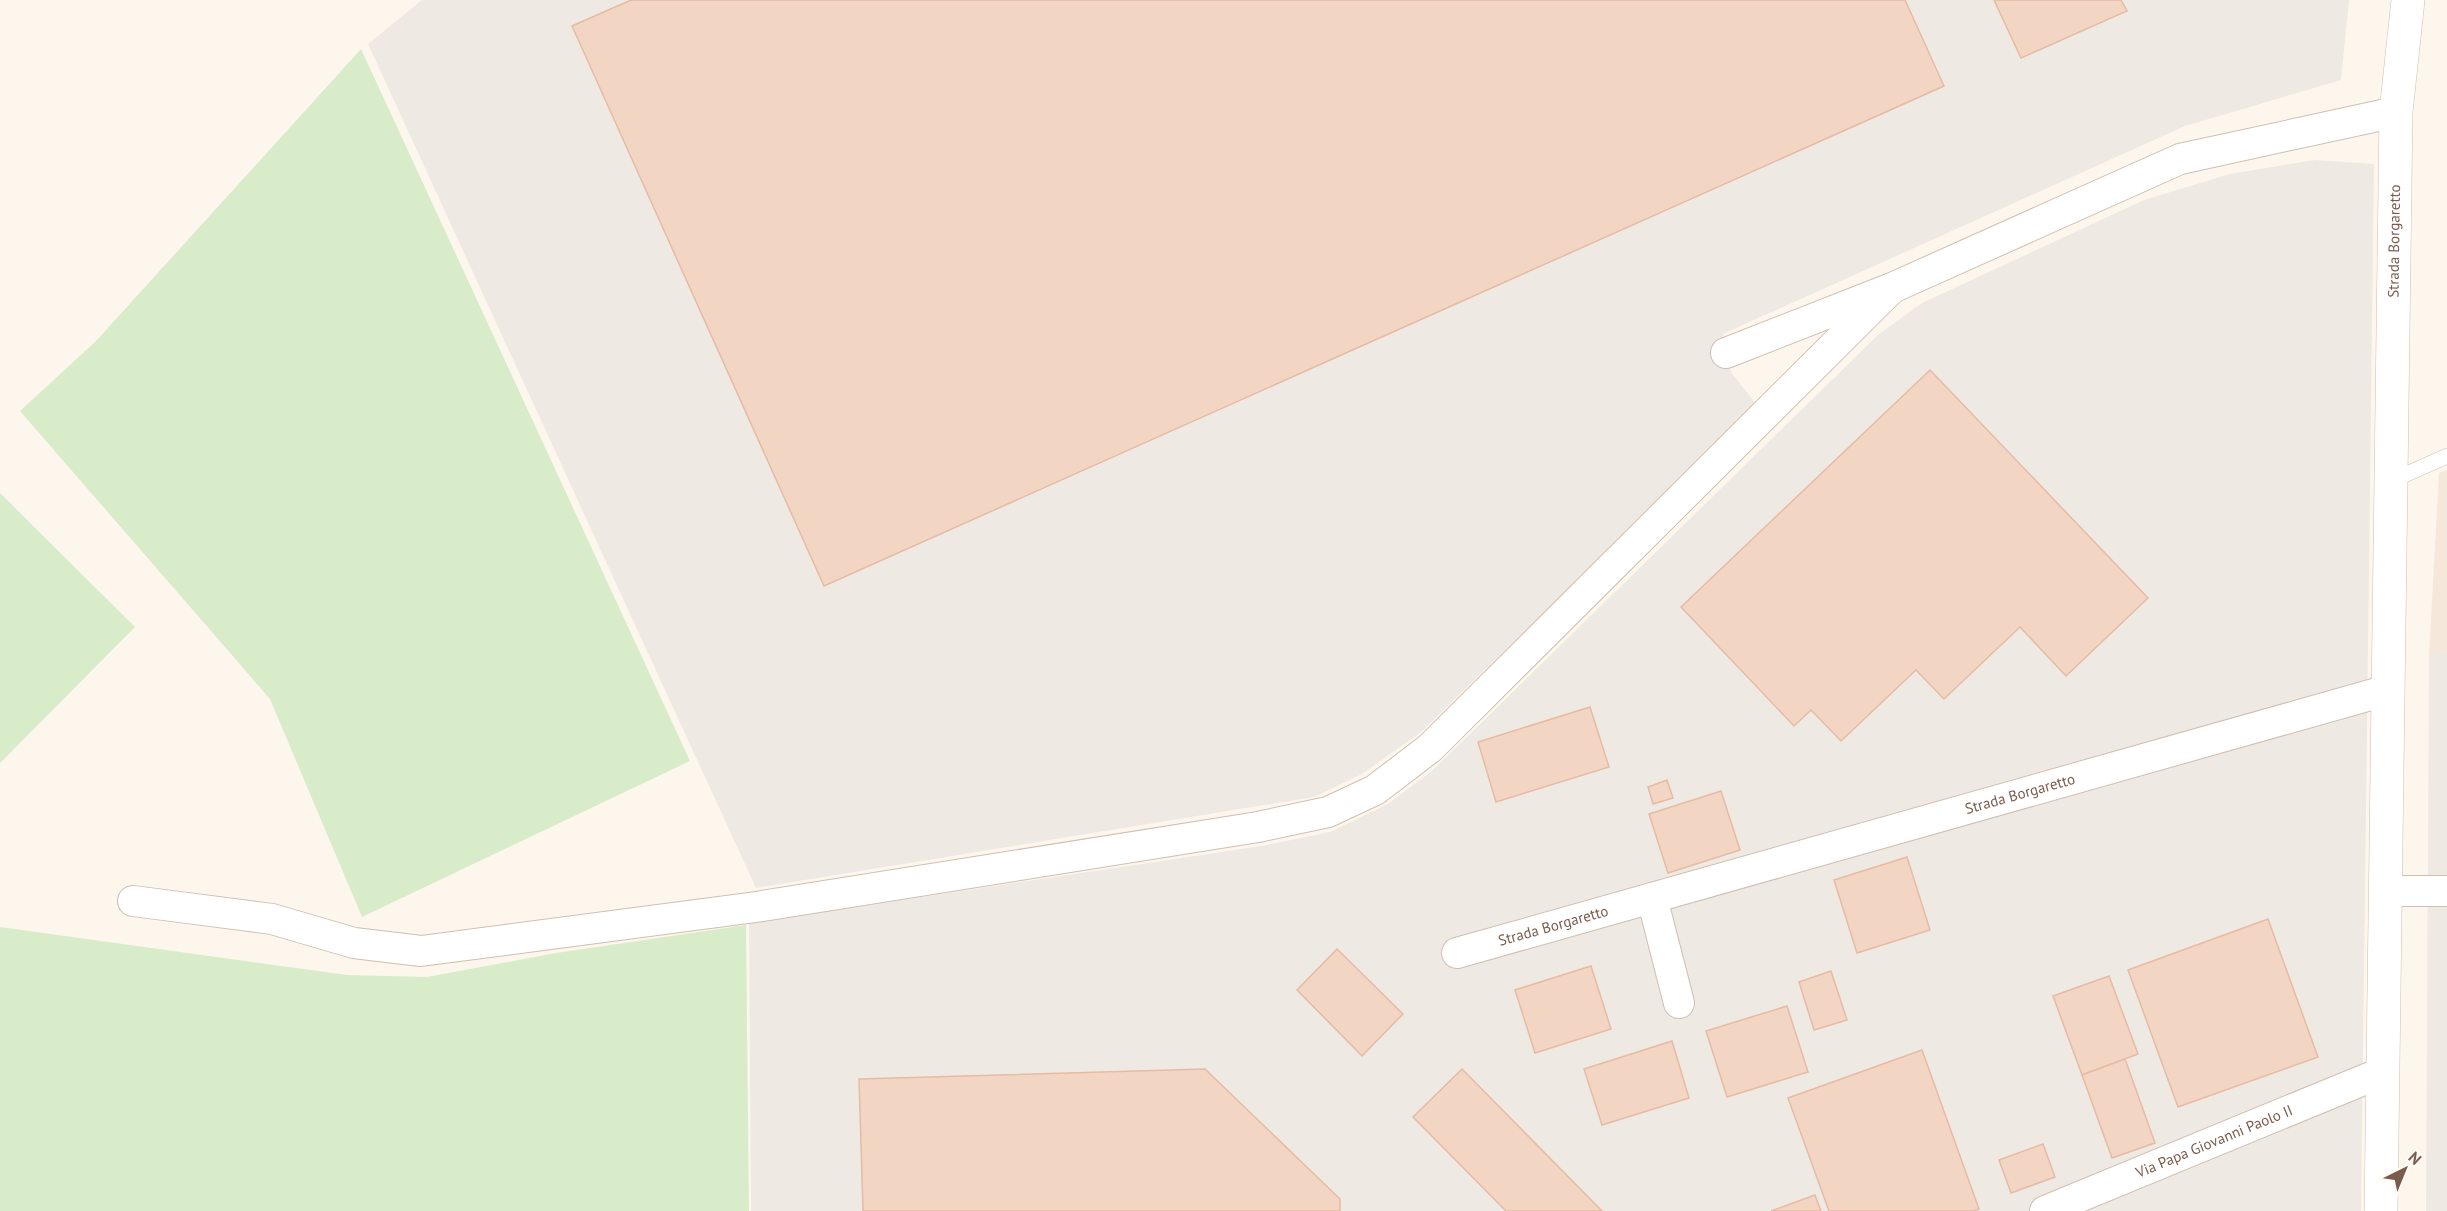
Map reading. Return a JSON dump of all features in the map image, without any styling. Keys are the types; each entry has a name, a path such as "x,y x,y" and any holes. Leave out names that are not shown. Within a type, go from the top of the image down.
{"street":[{"name":"Strada Borgaretto","path":"2381,1211 2396,112 2408,0"},
{"path":"1725,353 1892,288 2180,159 2396,112"},
{"path":"133,901 272,919 354,943 421,951 756,907 1246,829 1328,812 1375,790 1430,748 1892,288"},
{"name":"Strada Borgaretto","path":"1457,953 2388,690"},
{"path":"2386,891 2447,891"},
{"path":"1652,898 1679,1003"},
{"name":"Via Papa Giovanni Paolo II","path":"2045,1211 2383,1072"}],"lane":[{"path":"2391,482 2447,456"}],"shaded area":[{"path":"422,0 2349,0 2341,80 2185,126 1723,334 1731,372 1757,405 1420,733 1362,774 1314,797 756,888 368,44"},
{"path":"2315,160 2374,164 2361,1211 751,1211 749,923 1261,846 1330,832 1388,804 1433,770 1878,335 1922,303 2144,200 2230,174"},
{"path":"2447,470 2447,651 2429,655 2439,473"},
{"path":"2447,651 2447,1211 2426,1211 2429,655"}],"green space":[{"path":"361,49 690,761 362,917 270,699 20,411 96,341"},
{"path":"0,493 135,627 0,763"},
{"path":"746,925 749,1211 0,1211 0,927 347,975 427,977 556,953"}],"building":[{"path":"631,0 1905,0 1944,86 824,586 572,26"},
{"path":"1994,0 2121,0 2127,11 2021,58"},
{"path":"1930,370 2148,598 2066,676 2020,627 1944,699 1916,670 1841,741 1811,710 1794,726 1681,607"},
{"path":"1590,707 1609,767 1496,802 1478,742"},
{"path":"1667,780 1673,798 1653,804 1648,787"},
{"path":"1721,791 1740,850 1668,873 1649,814"},
{"path":"1907,857 1930,930 1857,953 1834,880"},
{"path":"2268,919 2318,1057 2178,1107 2128,970"},
{"path":"1337,949 1403,1014 1362,1056 1297,990"},
{"path":"1591,966 1611,1029 1535,1053 1515,990"},
{"path":"1831,971 1847,1020 1814,1030 1799,982"},
{"path":"2109,976 2138,1054 2082,1075 2053,996"},
{"path":"1787,1006 1808,1072 1727,1097 1706,1031"},
{"path":"1672,1041 1689,1098 1602,1125 1584,1069"},
{"path":"1922,1050 1979,1209 1973,1211 1829,1211 1788,1098"},
{"path":"2125,1059 2155,1143 2112,1158 2082,1075"},
{"path":"1205,1069 1340,1199 1340,1211 863,1211 859,1079"},
{"path":"1462,1069 1602,1211 1506,1211 1413,1117"},
{"path":"2043,1144 2055,1177 2011,1193 1999,1160"},
{"path":"1815,1195 1821,1211 1771,1211"}]}
